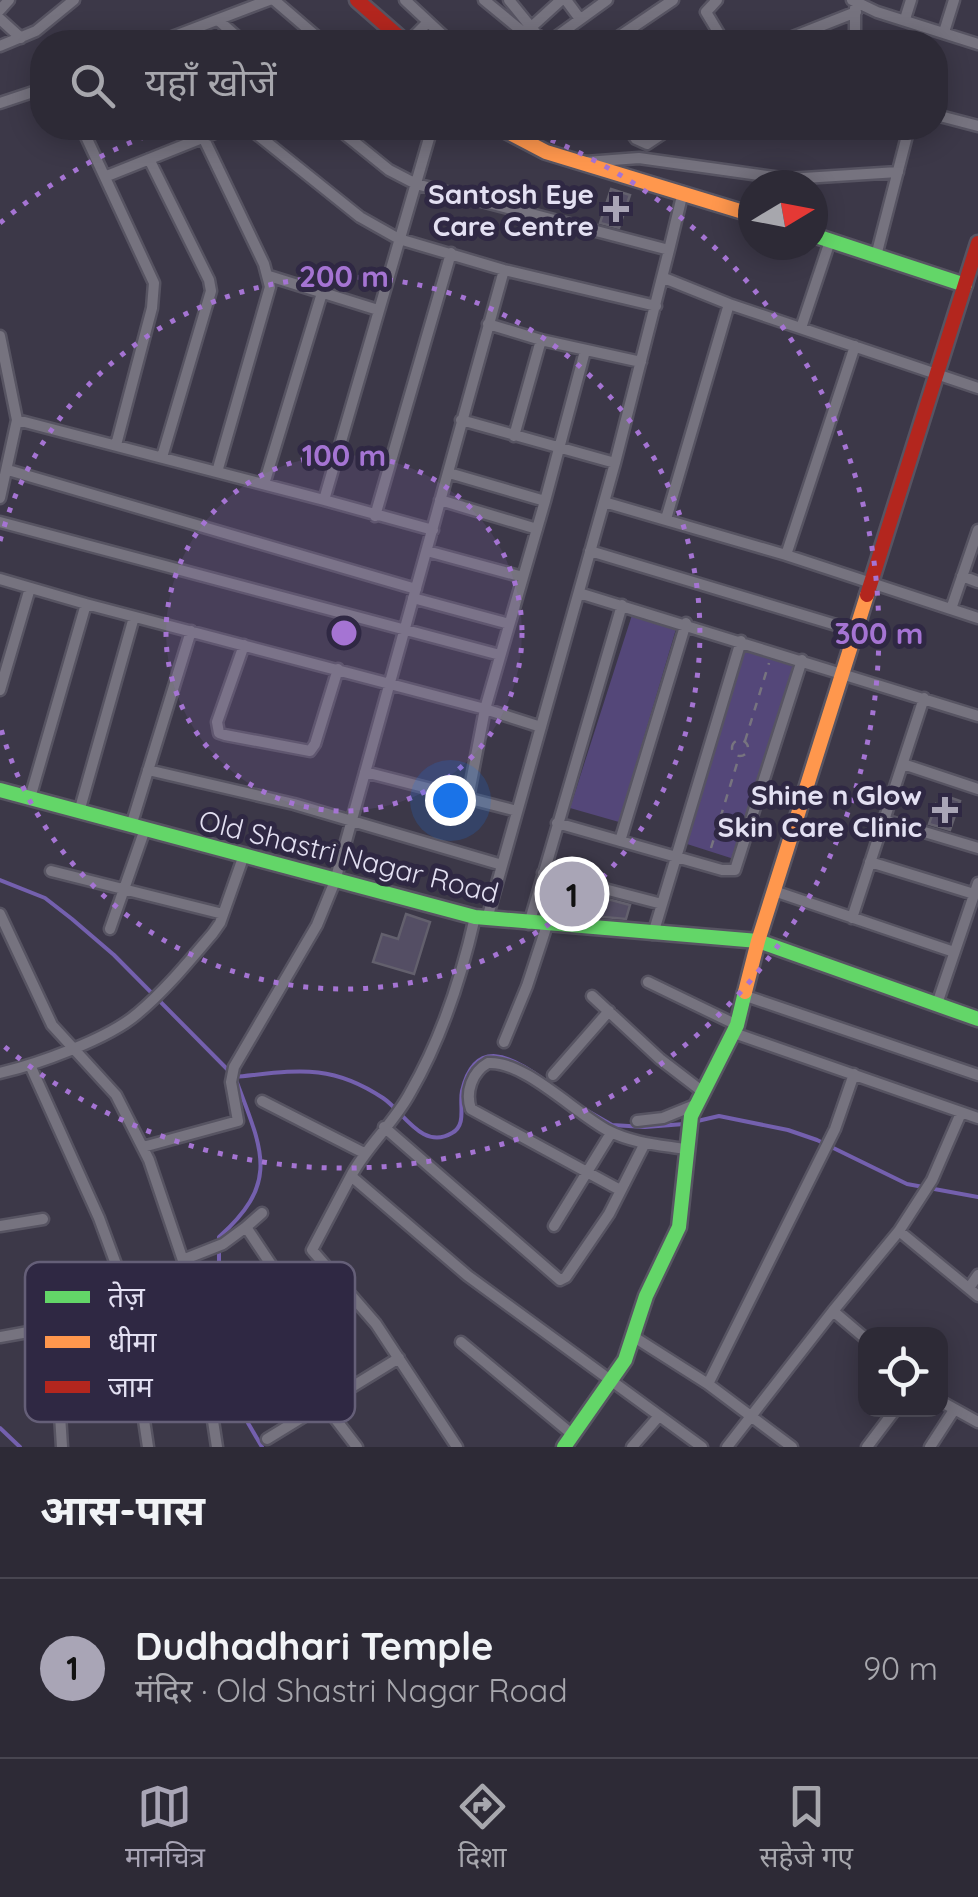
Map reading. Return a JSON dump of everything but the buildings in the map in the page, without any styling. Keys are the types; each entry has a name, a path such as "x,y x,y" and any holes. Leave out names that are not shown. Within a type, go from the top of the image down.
{"street":[{"path":"0,10 9,0"},
{"path":"36,30 52,21 74,0"},
{"path":"191,30 271,0 308,30"},
{"path":"405,0 437,30"},
{"path":"484,0 526,30"},
{"path":"510,0 526,30"},
{"path":"526,30 564,0 580,19"},
{"path":"564,30 607,0"},
{"path":"629,30 673,0"},
{"path":"715,30 706,12 717,0"},
{"path":"905,20 911,0"},
{"path":"945,30 954,0"},
{"path":"366,3 394,30"},
{"path":"854,5 855,30"},
{"path":"804,30 854,5 938,30"},
{"path":"0,19 21,38"},
{"path":"218,20 229,30"},
{"path":"419,30 428,22"},
{"path":"0,46 30,33"},
{"path":"948,33 978,44"},
{"path":"0,103 30,93"},
{"path":"948,118 978,126"},
{"path":"91,140 150,269 155,295 116,445"},
{"path":"107,176 197,140"},
{"path":"203,140 269,276 269,296 216,472"},
{"path":"265,140 360,217 399,239 504,270 656,306"},
{"path":"352,140 389,170 416,184 670,250"},
{"path":"324,500 416,184 425,140"},
{"path":"520,140 738,210"},
{"path":"636,178 641,144 638,140"},
{"path":"641,144 652,140"},
{"path":"876,256 906,140"},
{"path":"584,162 639,158 738,174"},
{"path":"149,159 212,291 162,457"},
{"path":"828,178 898,172"},
{"path":"323,1262 312,1250 364,1152 402,1106 448,1016 502,865 616,463 683,192"},
{"path":"801,328 830,240 970,285"},
{"path":"460,1342 568,1441 625,1360 646,1296 679,1227 686,1144 697,1104 736,1029 758,941 970,285 978,243"},
{"path":"376,516 451,253"},
{"path":"143,1147 234,1124 239,1113 232,1072 317,926 335,881 504,270"},
{"path":"269,276 378,310"},
{"path":"664,278 729,304 978,388"},
{"path":"264,484 322,293"},
{"path":"666,519 729,304"},
{"path":"488,324 642,362"},
{"path":"0,336 17,420 0,498"},
{"path":"514,436 541,340"},
{"path":"786,555 855,346"},
{"path":"468,798 485,709 585,351"},
{"path":"17,420 433,530"},
{"path":"462,420 616,463"},
{"path":"8,470 509,624"},
{"path":"449,473 545,500"},
{"path":"440,500 537,529"},
{"path":"604,502 786,555 978,618"},
{"path":"0,522 500,656"},
{"path":"951,609 978,532"},
{"path":"427,551 523,577"},
{"path":"590,551 856,631"},
{"path":"962,576 978,582"},
{"path":"0,580 540,727"},
{"path":"0,690 30,588"},
{"path":"579,593 977,714"},
{"path":"30,798 86,604"},
{"path":"530,924 622,605"},
{"path":"79,812 134,616"},
{"path":"620,841 686,623"},
{"path":"110,929 125,889 148,770 191,631"},
{"path":"653,934 741,641"},
{"path":"244,645 218,722 219,733 225,735 310,751 338,670"},
{"path":"557,822 722,870 735,870 802,660"},
{"path":"852,918 924,698"},
{"path":"903,764 978,789"},
{"path":"148,770 351,820 502,865"},
{"path":"365,772 517,811"},
{"name":"Old Shastri Nagar Road","path":"0,790 481,918 758,941 978,1019"},
{"path":"884,820 978,848"},
{"path":"0,1073 30,1065 127,1022 150,1002 213,934 244,855"},
{"path":"870,862 976,888 936,1004"},
{"path":"51,871 224,914"},
{"path":"543,874 662,904"},
{"path":"774,891 954,952"},
{"path":"0,914 52,1025 116,1095 143,1147 186,1262"},
{"path":"504,1042 548,925"},
{"path":"648,982 736,1029 978,1118"},
{"path":"592,996 660,1059 697,1104"},
{"path":"746,996 978,1075"},
{"path":"553,1075 610,1011"},
{"path":"620,1190 471,1108 469,1093 476,1073 488,1063 512,1066 611,1132 645,1143 686,1144"},
{"path":"30,1065 115,1262"},
{"path":"708,1384 830,1140 854,1074"},
{"path":"262,1101 364,1152"},
{"path":"637,1121 663,1118 697,1104"},
{"path":"727,1447 899,1231 932,1180 961,1113"},
{"path":"386,1124 560,1280 601,1227 645,1143"},
{"path":"554,1226 611,1132"},
{"path":"351,1176 468,1276 702,1447"},
{"path":"185,1259 218,1246 262,1212"},
{"path":"0,1226 43,1219"},
{"path":"246,1227 269,1262"},
{"path":"899,1231 973,1292 978,1274"},
{"path":"355,1299 400,1358 457,1447"},
{"path":"833,1311 858,1332"},
{"path":"0,1338 25,1333"},
{"path":"634,1336 708,1384 792,1447"},
{"path":"355,1384 400,1358"},
{"path":"948,1406 978,1422"},
{"path":"930,1447 954,1410"},
{"path":"632,1447 660,1416"},
{"path":"867,1447 891,1417"},
{"path":"60,1422 62,1447"},
{"path":"144,1422 148,1447"},
{"path":"214,1422 218,1447"},
{"path":"267,1439 295,1422"},
{"path":"338,1422 357,1447"}],"path":[{"path":"710,848 739,757 748,750 745,741 769,662"},
{"path":"739,757 732,750 733,744 745,741"}],"shaded area":[{"path":"632,615 676,629 619,822 570,808"},
{"path":"744,649 794,663 737,860 687,844"}],"waterway":[{"path":"0,880 45,898 72,919 114,955 231,1073"},
{"path":"235,1077 311,1072 345,1079 383,1098 431,1137 457,1129 468,1074 485,1057 507,1058 543,1079"},
{"path":"219,1262 219,1237 251,1199 260,1164 253,1126 236,1080"},
{"path":"579,1106 612,1125 684,1124"},
{"path":"693,1122 719,1116 788,1130 907,1184 978,1197"},
{"path":"248,1422 262,1447"},
{"path":"0,1428 20,1447"}],"traffic: fast":[{"path":"828,240 965,285"},
{"path":"0,790 475,917 758,941 978,1019"},
{"path":"564,1447 625,1360 646,1296 679,1227 691,1116 737,1025 745,992"}],"traffic: slow":[{"path":"523,140 546,152 738,210"},
{"path":"745,992 867,595"}],"traffic: jam":[{"path":"357,0 391,30"},
{"path":"867,595 978,243"}],"place":[{"name":"Santosh Eye Care Centre","path":"616,209"},
{"name":"Shine n Glow Skin Care Clinic","path":"945,810"},
{"name":"Dudhadhari Temple","path":"572,894"}]}
